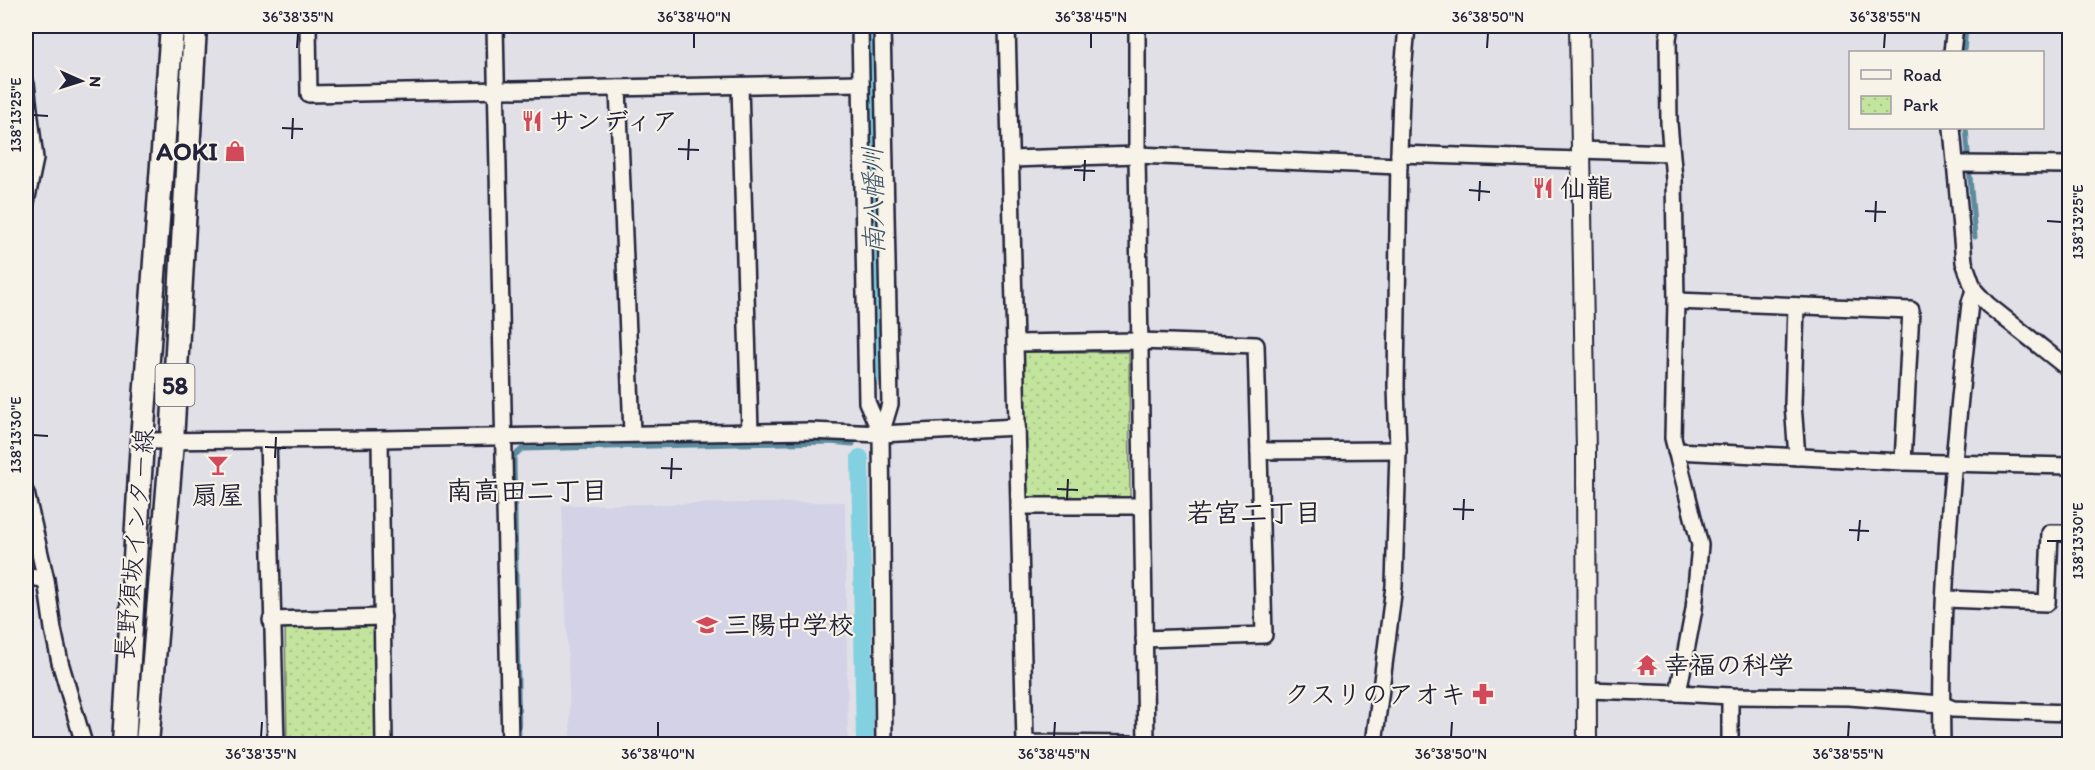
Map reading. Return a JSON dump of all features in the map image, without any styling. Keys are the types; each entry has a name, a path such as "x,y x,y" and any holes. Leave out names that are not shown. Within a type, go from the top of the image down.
{"main road":[{"name":"長野須坂インター線","path":"124,744 141,441 172,26"},
{"name":"長野須坂インター線","path":"147,744 172,442 195,26"}],"street":[{"path":"308,26 309,94 861,83"},
{"path":"495,26 510,744"},
{"path":"860,26 867,402 881,434"},
{"path":"882,26 890,404 881,434 884,744"},
{"path":"1007,26 1026,743 1131,744"},
{"path":"1137,26 1139,340 1146,744"},
{"path":"1374,744 1394,586 1398,450 1396,386 1399,160 1401,95 1407,26"},
{"path":"1579,26 1586,442 1587,744"},
{"path":"1670,26 1668,39 1669,123 1674,178 1676,301 1673,438 1700,545 1694,608 1678,693"},
{"path":"1952,51 1955,26"},
{"path":"26,84 34,159 26,202"},
{"path":"740,86 750,432"},
{"path":"618,88 632,434"},
{"path":"1952,129 1963,164 1964,262 1974,290 1988,305 2070,370"},
{"path":"1011,159 1137,156 1399,160 1671,153"},
{"path":"1963,164 2070,165"},
{"path":"1942,744 1941,704 1952,463 1970,303 1974,290"},
{"path":"1676,301 1911,310 1903,462"},
{"path":"1796,306 1793,404 1797,457"},
{"path":"1015,343 1139,340 1256,345 1264,635 1144,639"},
{"path":"141,441 810,431 881,434 1017,427"},
{"path":"380,439 384,744"},
{"path":"268,440 276,744"},
{"path":"1259,451 1398,450"},
{"path":"1676,451 1903,462 2070,466"},
{"path":"26,493 46,580 55,640 84,744"},
{"path":"1019,506 1142,506"},
{"path":"1946,599 2047,603 2050,533 2070,533"},
{"path":"26,576 46,580"},
{"path":"271,620 383,617"},
{"path":"1587,690 1730,696 1849,697 1941,704 1953,710 2070,713"},
{"path":"1730,696 1730,744"}],"shaded area":[{"name":"三陽中学校","path":"845,502 848,744 571,744 562,505"}],"green space":[{"path":"1024,352 1129,352 1130,501 1025,501"},
{"path":"285,623 369,623 377,628 379,744 287,744"}],"waterway":[{"name":"南八幡川","path":"871,26 875,374"},
{"path":"1964,51 1966,26"},
{"path":"1966,129 1975,237"},
{"path":"519,744 515,455 522,449 830,442 853,444"},
{"name":"南八幡川","path":"860,458 865,744"}],"place":[{"name":"サンディア","path":"532,121"},
{"name":"AOKI","path":"235,151"},
{"name":"仙龍","path":"1543,188"},
{"name":"扇屋","path":"218,465"},
{"name":"三陽中学校","path":"707,625"},
{"name":"幸福の科学","path":"1647,665"},
{"name":"クスリのアオキ","path":"1483,694"}],"district":[{"name":"南高田二丁目","path":"527,490"},
{"name":"若宮二丁目","path":"1254,512"}]}
